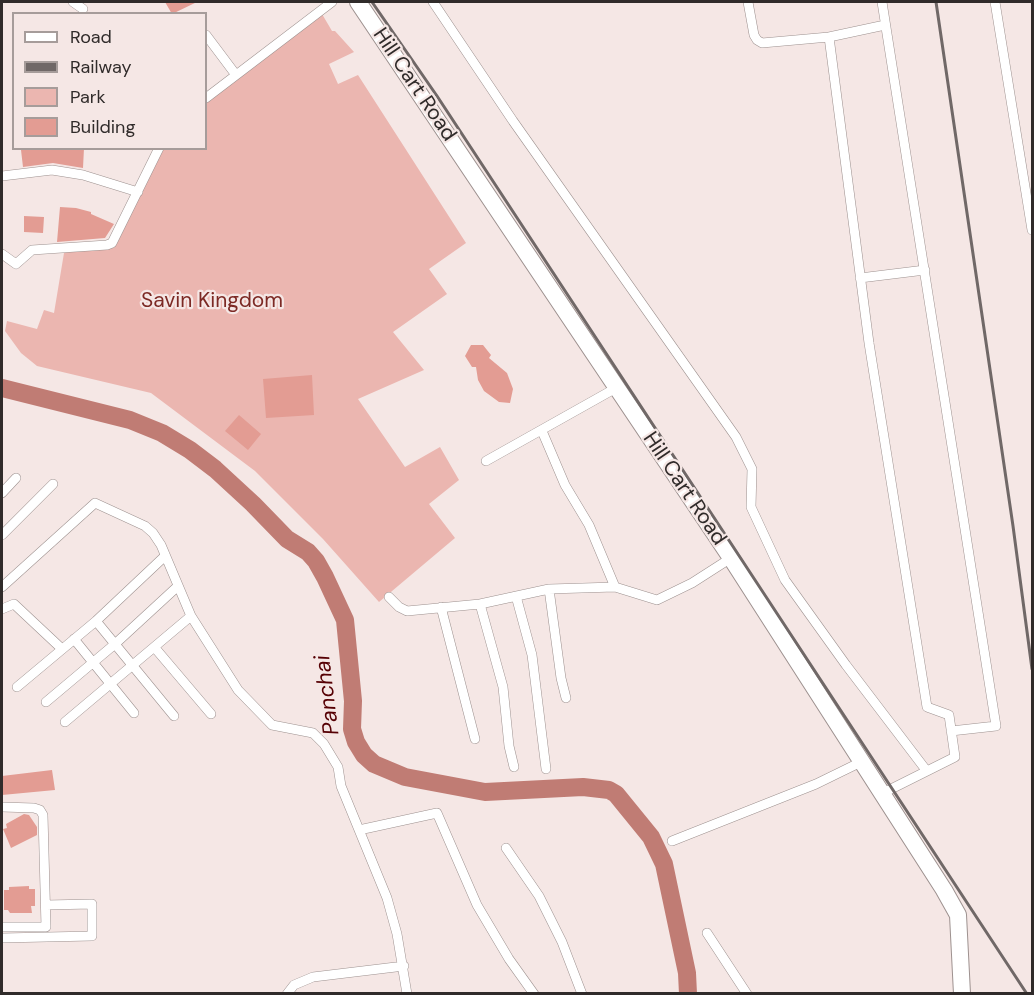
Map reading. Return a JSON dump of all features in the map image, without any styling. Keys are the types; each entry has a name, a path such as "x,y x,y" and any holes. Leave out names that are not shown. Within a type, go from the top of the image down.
{"highway":[{"name":"Hill Cart Road","path":"358,2 730,558 958,915 962,993"}],"street":[{"path":"73,2 83,9"},
{"path":"207,97 332,2"},
{"path":"433,2 513,121 736,436 752,469 751,507 785,580 926,770"},
{"path":"748,2 754,35 762,43 829,37 885,25"},
{"path":"882,2 996,726 951,731"},
{"path":"995,2 1032,230"},
{"path":"207,36 236,75"},
{"path":"829,37 869,344 927,707 949,715 955,757 881,794"},
{"path":"2,254 16,264 32,250 110,244 158,150"},
{"path":"2,176 52,170 83,175 138,192"},
{"path":"861,278 925,270"},
{"path":"486,461 616,388"},
{"path":"542,431 565,485 589,525 615,587"},
{"path":"2,493 16,478"},
{"path":"2,535 53,484"},
{"path":"2,586 95,502 145,526 153,533 191,616 238,690 272,725 313,733 324,744 338,767 341,786 387,898 404,966 407,993"},
{"path":"17,687 96,621 165,556"},
{"path":"389,597 407,611 480,604 549,589 615,587 657,600 692,583 730,558"},
{"path":"46,702 115,644 178,586"},
{"path":"549,589 561,678 566,698"},
{"path":"516,596 532,655 546,770"},
{"path":"2,609 14,604"},
{"path":"2,614 14,604"},
{"path":"14,604 62,649"},
{"path":"480,604 503,687 509,746 514,767"},
{"path":"441,607 475,739"},
{"path":"65,722 191,616"},
{"path":"96,621 174,716"},
{"path":"74,639 134,713"},
{"path":"155,648 211,714"},
{"path":"672,841 816,784 861,762"},
{"path":"2,807 34,808 40,810 43,815 46,905 46,927 2,927"},
{"path":"359,830 437,813 477,905 509,959 534,993"},
{"path":"506,848 539,896 562,942 582,993"},
{"path":"2,938 92,936 92,904 46,905"},
{"path":"707,933 747,993"},
{"path":"287,993 294,985 314,977 404,966"}],"green space":[{"name":"Savin Kingdom","path":"322,14 332,31 335,31 354,52 329,64 338,84 358,75 466,243 429,269 447,294 393,332 424,370 358,399 405,467 440,447 459,480 429,504 455,538 379,602 323,539 255,471 151,393 37,366 21,353 5,331 7,321 37,329 44,310 54,313 64,253 69,250 114,248 162,150 207,150 207,101"}],"building":[{"path":"165,2 197,2 176,12 171,12"},
{"path":"21,150 84,150 83,168 53,163 23,167"},
{"path":"60,207 91,212 114,224 105,238 57,242"},
{"path":"24,216 44,217 43,233 24,232"},
{"path":"471,345 483,345 491,355 489,358 507,373 513,389 510,403 499,402 484,391 478,380 476,367 472,367 465,356"},
{"path":"312,375 314,415 266,418 263,379"},
{"path":"239,415 261,434 248,450 225,431"},
{"path":"52,770 55,790 2,795 2,776"},
{"path":"24,814 29,815 37,827 37,835 11,848 3,829 7,828 6,824"},
{"path":"29,886 29,889 35,889 35,906 31,906 32,913 10,913 4,910 4,890 9,890 9,887"}],"waterway":[{"name":"Panchai","path":"2,388 130,420 162,433 215,469 287,539 308,552 325,577 345,620 353,701 352,729 356,742 364,755 374,764 405,777 485,792 583,787 609,790 616,794 651,837 664,864 687,973 688,994"}],"railway":[{"path":"372,2 437,96 1027,994"},
{"path":"936,2 1032,669"}]}
